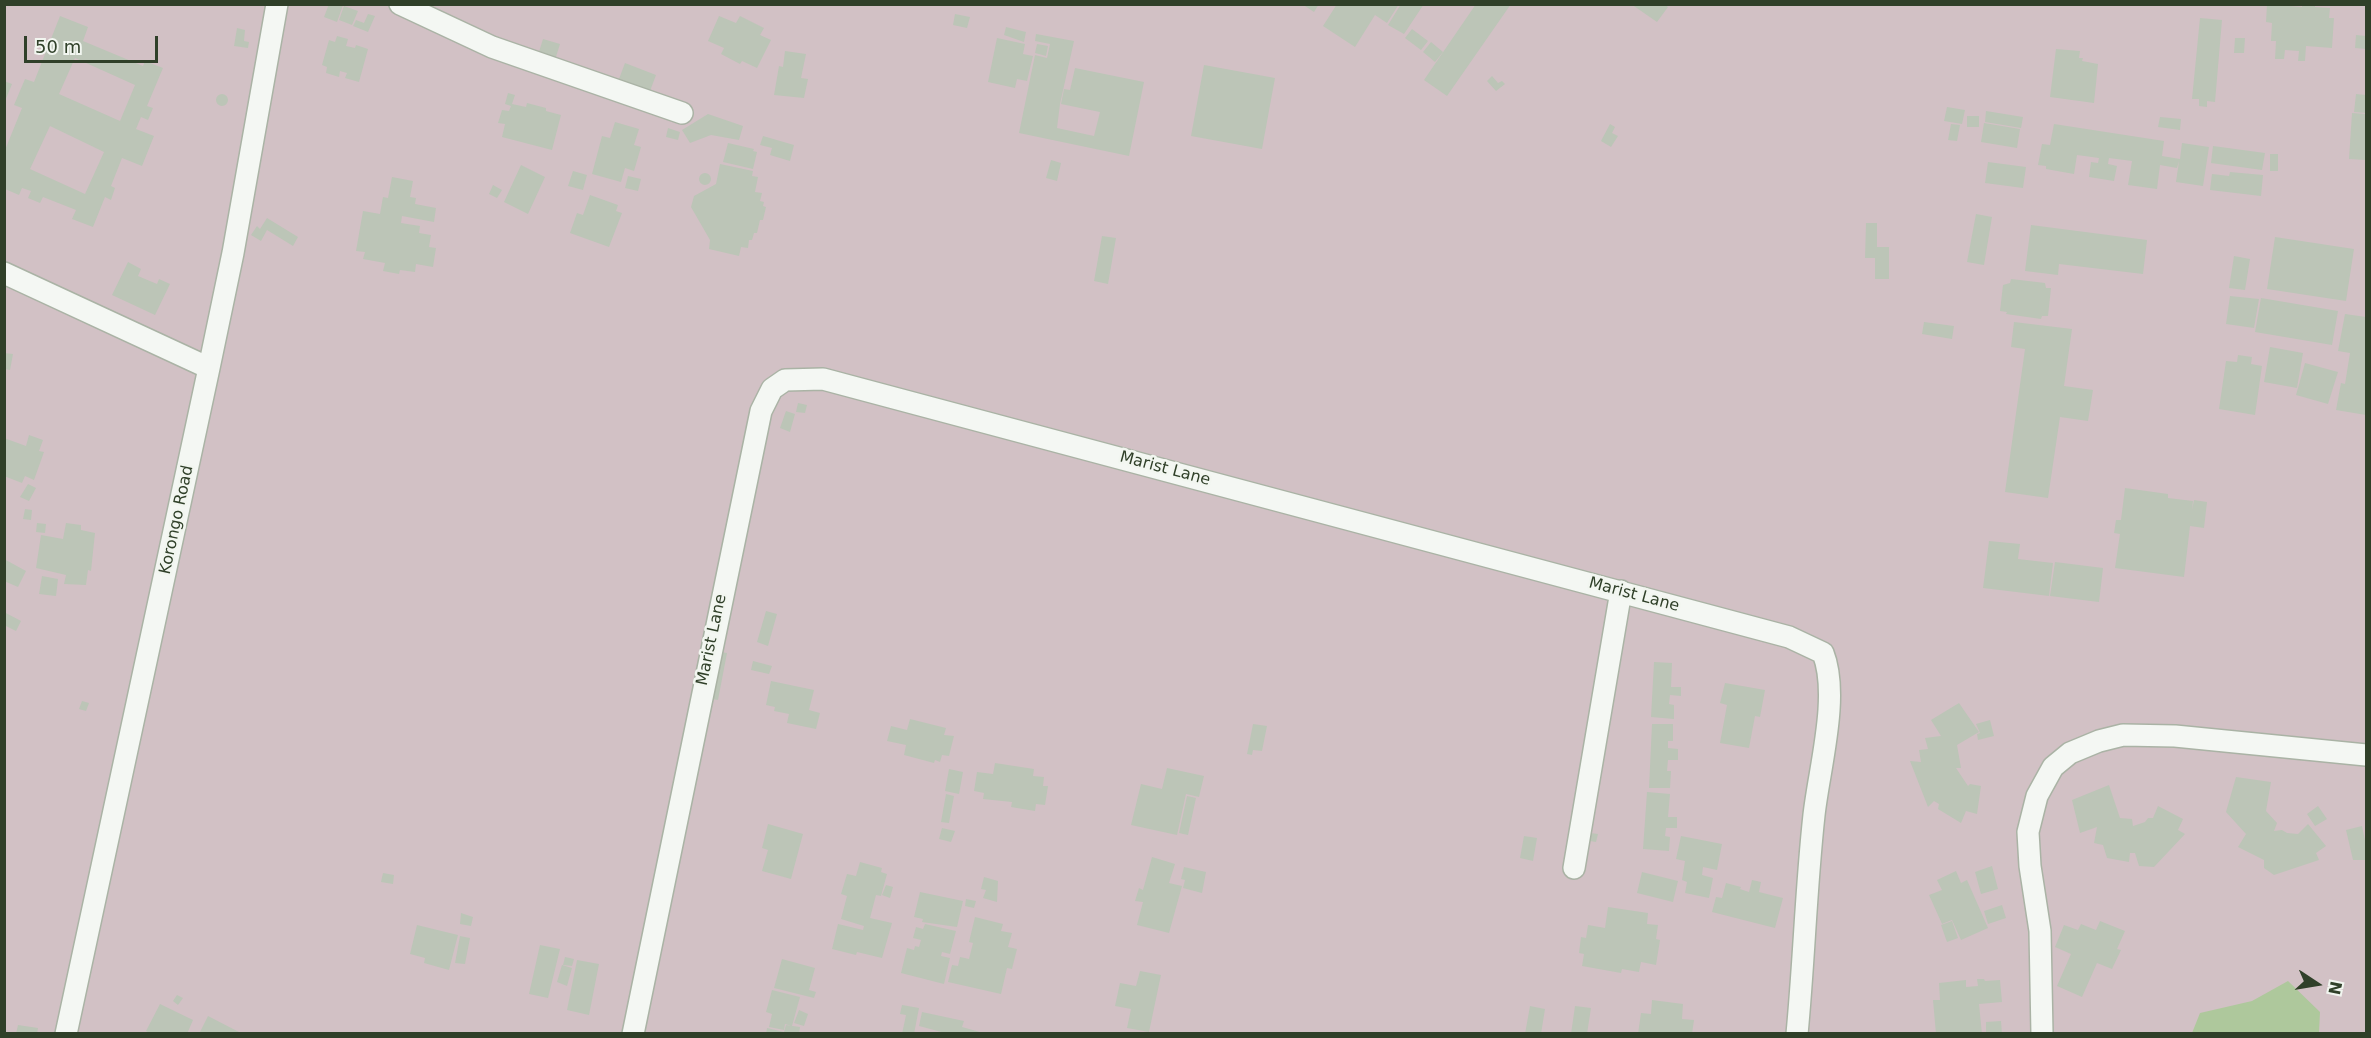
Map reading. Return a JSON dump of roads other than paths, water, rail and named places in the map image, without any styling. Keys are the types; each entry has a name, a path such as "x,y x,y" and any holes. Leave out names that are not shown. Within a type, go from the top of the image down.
{"street":[{"name":"Korongo Road","path":"66,1034 233,253 277,4"},
{"path":"400,4 492,47 682,113"},
{"path":"4,273 209,368"},
{"name":"Marist Lane","path":"633,1034 761,411 772,389 785,380 824,379 1789,637 1823,653 1828,664 1829,703 1814,815 1797,1034"},
{"path":"1574,868 1621,591"},
{"path":"2042,1034 2040,931 2030,866 2028,832 2037,796 2053,767 2070,753 2099,741 2123,735 2175,736 2367,755"}]}
